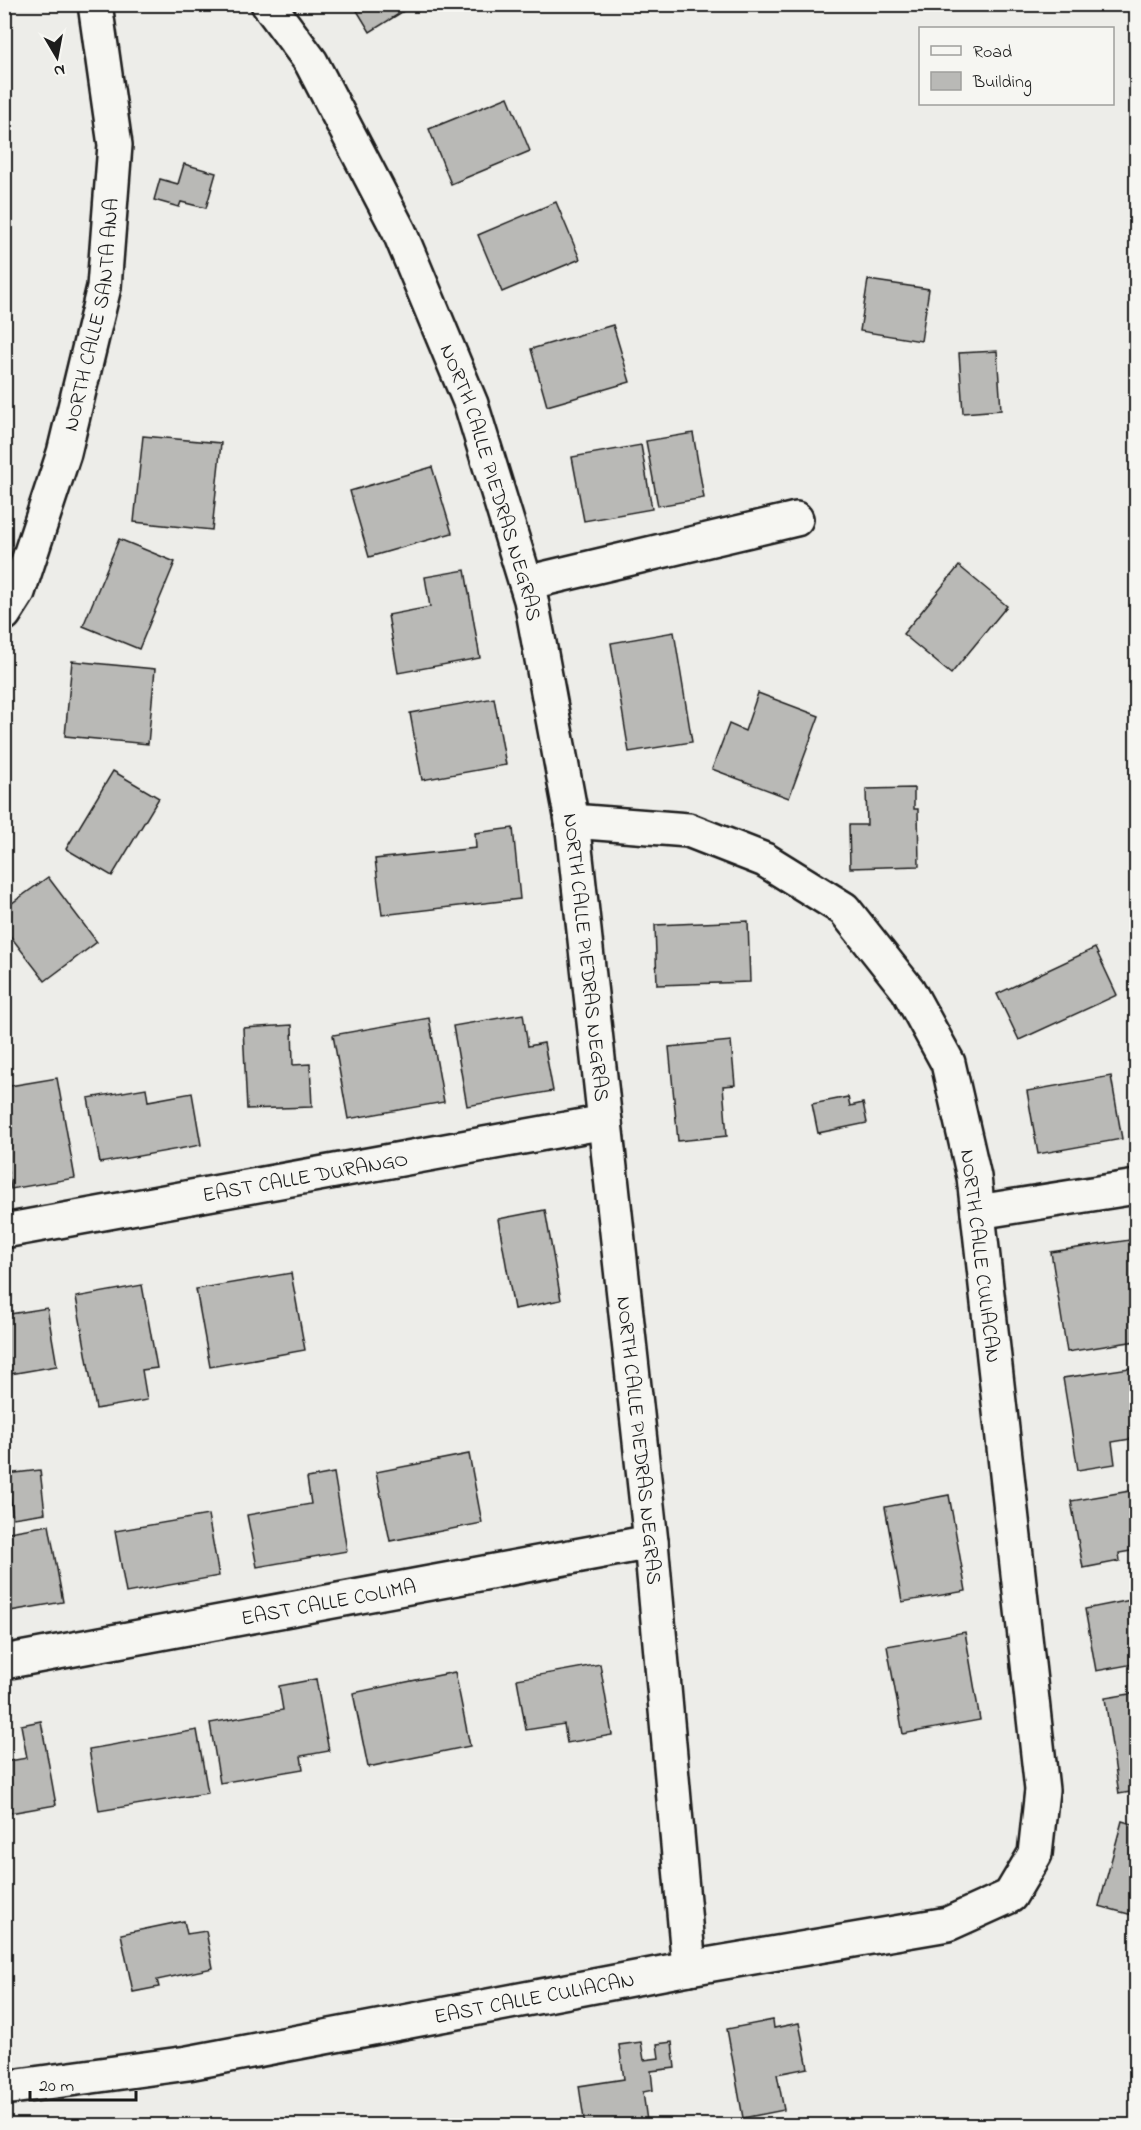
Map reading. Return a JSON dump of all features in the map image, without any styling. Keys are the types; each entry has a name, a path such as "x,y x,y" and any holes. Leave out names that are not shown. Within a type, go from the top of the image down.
{"street":[{"name":"NORTH CALLE SANTA ANA","path":"4,614 18,592 64,453 104,288 115,145 95,4"},
{"name":"NORTH CALLE PIEDRAS NEGRAS","path":"268,4 311,62 399,231 471,404 531,600 572,821 651,1542 689,1968"},
{"path":"526,584 796,519"},
{"name":"NORTH CALLE CULIACAN","path":"572,821 688,830 765,861 844,909 908,990 948,1063 974,1177 1042,1790 1035,1854"},
{"name":"EAST CALLE DURANGO","path":"4,1231 605,1122"},
{"path":"978,1212 1137,1187"},
{"name":"EAST CALLE COLIMA","path":"4,1662 651,1542"},
{"name":"EAST CALLE CULIACAN","path":"4,2088 188,2063 689,1968 948,1924 1010,1896 1035,1854"}],"building":[{"path":"353,4 415,4 370,32"},
{"path":"508,97 530,151 451,184 429,129"},
{"path":"184,164 216,173 206,208 181,202 179,207 154,200 160,179 178,184"},
{"path":"556,202 580,259 502,292 478,235"},
{"path":"868,280 929,289 921,341 860,331"},
{"path":"613,325 630,382 547,406 531,349"},
{"path":"997,351 1001,410 963,413 959,353"},
{"path":"693,433 704,498 658,506 646,441"},
{"path":"143,436 221,443 212,530 134,522"},
{"path":"641,445 652,509 584,521 572,457"},
{"path":"432,467 452,533 369,557 350,491"},
{"path":"119,539 175,562 139,649 83,626"},
{"path":"959,566 1007,606 951,674 903,634"},
{"path":"465,570 480,658 398,673 388,615 430,607 425,577"},
{"path":"674,632 692,742 629,752 611,643"},
{"path":"72,661 155,669 148,744 65,736"},
{"path":"758,693 819,716 789,798 712,769 729,724 745,731"},
{"path":"494,698 506,765 422,780 410,713"},
{"path":"113,771 159,798 112,876 66,849"},
{"path":"914,788 914,809 918,809 919,866 850,868 849,825 867,825 866,789"},
{"path":"513,828 520,899 382,915 375,859 476,848 475,833"},
{"path":"48,877 97,942 45,981 4,928 4,909"},
{"path":"748,921 750,982 657,985 655,925"},
{"path":"1095,948 1117,995 1019,1040 997,994"},
{"path":"523,1014 528,1046 544,1043 553,1091 467,1106 453,1026"},
{"path":"429,1018 444,1102 348,1119 333,1035"},
{"path":"292,1025 293,1065 310,1064 312,1107 247,1109 243,1028"},
{"path":"731,1041 735,1085 723,1086 727,1136 678,1141 669,1047"},
{"path":"1111,1076 1122,1139 1038,1154 1027,1091"},
{"path":"57,1078 75,1178 11,1189 4,1154 4,1087"},
{"path":"146,1088 148,1101 192,1093 201,1145 100,1163 88,1098"},
{"path":"848,1097 850,1106 863,1103 867,1123 818,1133 812,1104"},
{"path":"545,1210 561,1300 514,1309 498,1219"},
{"path":"1136,1239 1136,1341 1067,1352 1051,1252"},
{"path":"291,1273 305,1350 210,1367 196,1289"},
{"path":"142,1285 157,1368 142,1370 147,1400 96,1409 76,1297"},
{"path":"47,1308 57,1366 4,1375 4,1315"},
{"path":"1136,1367 1136,1438 1112,1442 1115,1464 1078,1470 1063,1378"},
{"path":"469,1454 482,1523 390,1541 376,1472"},
{"path":"40,1470 45,1513 13,1518 7,1474"},
{"path":"334,1473 347,1551 257,1567 247,1515 311,1504 307,1478"},
{"path":"1136,1490 1136,1550 1119,1553 1120,1561 1083,1568 1071,1501"},
{"path":"949,1495 966,1591 902,1602 885,1507"},
{"path":"208,1515 219,1576 126,1593 115,1531"},
{"path":"49,1525 63,1602 4,1612 4,1533"},
{"path":"1136,1599 1134,1664 1096,1671 1085,1609"},
{"path":"965,1632 980,1720 903,1734 887,1646"},
{"path":"600,1664 612,1735 567,1743 564,1724 526,1730 517,1679"},
{"path":"455,1672 470,1746 368,1767 353,1693"},
{"path":"316,1679 329,1751 301,1756 303,1769 220,1783 210,1723 283,1710 279,1686"},
{"path":"1136,1693 1136,1791 1119,1794 1105,1698"},
{"path":"41,1721 56,1805 4,1814 4,1762 27,1758 21,1725"},
{"path":"197,1730 208,1793 99,1811 89,1749"},
{"path":"1122,1821 1136,1825 1136,1916 1099,1906"},
{"path":"184,1921 187,1934 206,1931 213,1968 157,1980 159,1987 133,1992 121,1934"},
{"path":"773,2020 774,2028 799,2023 808,2068 777,2074 784,2110 743,2118 727,2029"},
{"path":"641,2042 644,2060 659,2058 657,2044 672,2042 675,2068 651,2071 653,2090 643,2092 647,2121 619,2126 585,2126 579,2086 624,2079 619,2045"}]}
